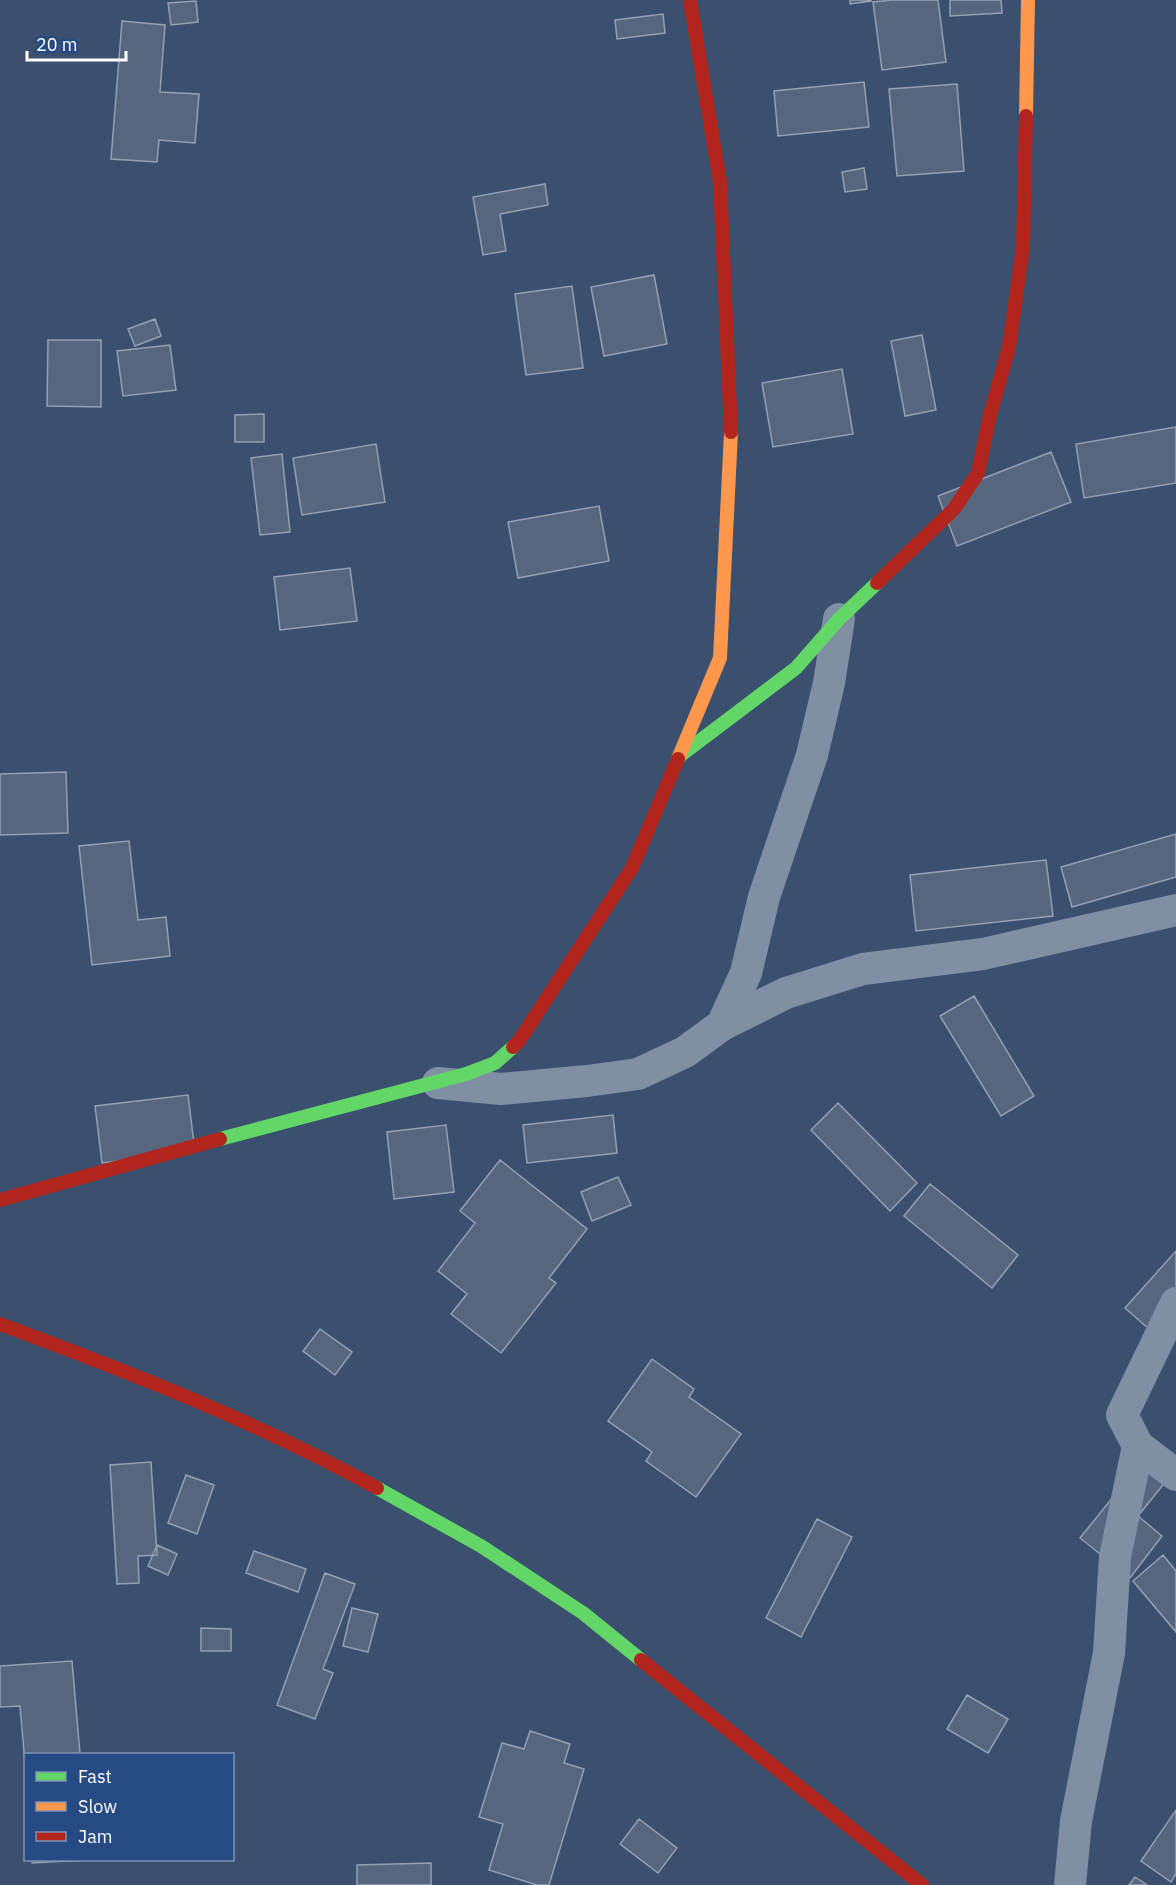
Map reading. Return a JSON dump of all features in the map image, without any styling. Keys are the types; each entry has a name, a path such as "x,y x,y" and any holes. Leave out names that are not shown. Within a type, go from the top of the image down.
{"street":[{"path":"0,1200 434,1083 495,1063 519,1041 632,868 720,658 731,422 720,182 690,0"},
{"path":"679,756 796,668 839,619 954,509 978,472 1008,347 1023,247 1028,0"},
{"path":"722,1025 746,973 764,897 812,755 829,684 839,619"},
{"path":"434,1083 501,1089 638,1074 685,1052 722,1025 786,993 863,969 983,954 1176,910"},
{"path":"1176,1303 1122,1414 1138,1446 1176,1475"},
{"path":"0,1324 135,1374 315,1454 481,1546 583,1614 922,1885"},
{"path":"1070,1885 1076,1821 1109,1653 1114,1557 1138,1446"}],"building":[{"path":"850,0 871,0 871,1 850,4"},
{"path":"938,0 946,62 882,70 873,2"},
{"path":"950,0 1001,0 1002,13 950,16"},
{"path":"196,1 198,22 171,25 168,3"},
{"path":"663,14 665,33 617,39 615,20"},
{"path":"122,21 165,25 160,92 199,94 195,143 159,140 157,162 111,159"},
{"path":"864,82 869,127 778,136 774,91"},
{"path":"957,84 964,171 897,176 889,89"},
{"path":"864,168 867,189 845,192 842,172"},
{"path":"545,184 548,205 500,214 506,251 483,255 473,197"},
{"path":"654,275 667,344 604,356 591,287"},
{"path":"572,286 583,368 526,375 515,294"},
{"path":"155,319 161,336 135,346 128,329"},
{"path":"922,335 936,410 905,416 891,341"},
{"path":"48,340 101,340 101,407 47,406"},
{"path":"170,345 176,390 123,396 117,351"},
{"path":"842,369 853,434 773,447 762,383"},
{"path":"264,414 264,442 235,442 235,415"},
{"path":"1176,427 1176,483 1084,498 1076,444"},
{"path":"376,444 385,502 302,515 293,458"},
{"path":"1051,452 1071,502 957,546 938,496"},
{"path":"282,454 290,532 260,535 251,458"},
{"path":"599,506 609,561 518,578 508,522"},
{"path":"350,568 357,621 280,630 274,577"},
{"path":"66,772 68,833 0,835 0,774"},
{"path":"1176,834 1176,877 1072,907 1061,867"},
{"path":"129,841 138,920 166,917 170,956 92,965 79,846"},
{"path":"1046,860 1053,916 916,931 910,875"},
{"path":"974,996 1034,1096 1001,1116 940,1016"},
{"path":"188,1095 195,1152 102,1163 95,1106"},
{"path":"838,1103 917,1183 890,1211 811,1130"},
{"path":"613,1115 617,1153 527,1163 523,1125"},
{"path":"446,1125 454,1192 394,1199 387,1132"},
{"path":"500,1160 587,1229 549,1278 556,1283 501,1353 451,1314 467,1294 438,1271 475,1223 460,1211"},
{"path":"618,1177 631,1205 592,1221 581,1192"},
{"path":"930,1184 1018,1255 992,1288 904,1216"},
{"path":"1176,1251 1176,1333 1166,1344 1125,1308"},
{"path":"320,1329 352,1352 335,1375 303,1351"},
{"path":"652,1359 694,1389 689,1397 741,1434 696,1497 646,1461 652,1452 608,1421"},
{"path":"1142,1461 1166,1481 1138,1516 1162,1536 1130,1578 1080,1538"},
{"path":"151,1462 157,1555 138,1556 139,1583 117,1584 110,1465"},
{"path":"186,1475 214,1485 197,1534 168,1523"},
{"path":"817,1519 852,1537 801,1637 766,1618"},
{"path":"157,1545 177,1554 168,1575 148,1566"},
{"path":"254,1551 306,1569 298,1592 246,1573"},
{"path":"1163,1555 1176,1571 1176,1632 1133,1581"},
{"path":"325,1573 355,1584 323,1669 333,1673 315,1719 277,1705"},
{"path":"352,1608 378,1614 368,1652 343,1646"},
{"path":"201,1628 231,1629 231,1651 201,1651"},
{"path":"72,1661 80,1753 24,1753 20,1706 0,1707 0,1666"},
{"path":"967,1695 1008,1719 988,1753 947,1729"},
{"path":"530,1731 570,1744 564,1763 584,1769 549,1885 537,1885 489,1870 503,1824 479,1817 502,1743 524,1749"},
{"path":"1176,1810 1176,1874 1171,1882 1141,1861"},
{"path":"639,1819 677,1848 658,1873 620,1844"},
{"path":"32,1861 68,1861 32,1863"},
{"path":"431,1863 431,1885 357,1885 357,1865"},
{"path":"1135,1877 1147,1885 1129,1885"}],"traffic: fast":[{"path":"681,755 796,668 839,619 877,583"},
{"path":"220,1139 466,1074 495,1063 513,1047"},
{"path":"377,1488 481,1546 583,1613 641,1660"}],"traffic: slow":[{"path":"1026,116 1028,0"},
{"path":"678,759 720,658 731,432"}],"traffic: jam":[{"path":"690,0 720,182 731,432"},
{"path":"877,583 954,509 978,473 990,415 1009,347 1023,247 1026,116"},
{"path":"513,1047 632,868 678,759"},
{"path":"0,1200 220,1139"},
{"path":"0,1324 144,1379 239,1419 377,1488"},
{"path":"641,1660 922,1885"}]}
